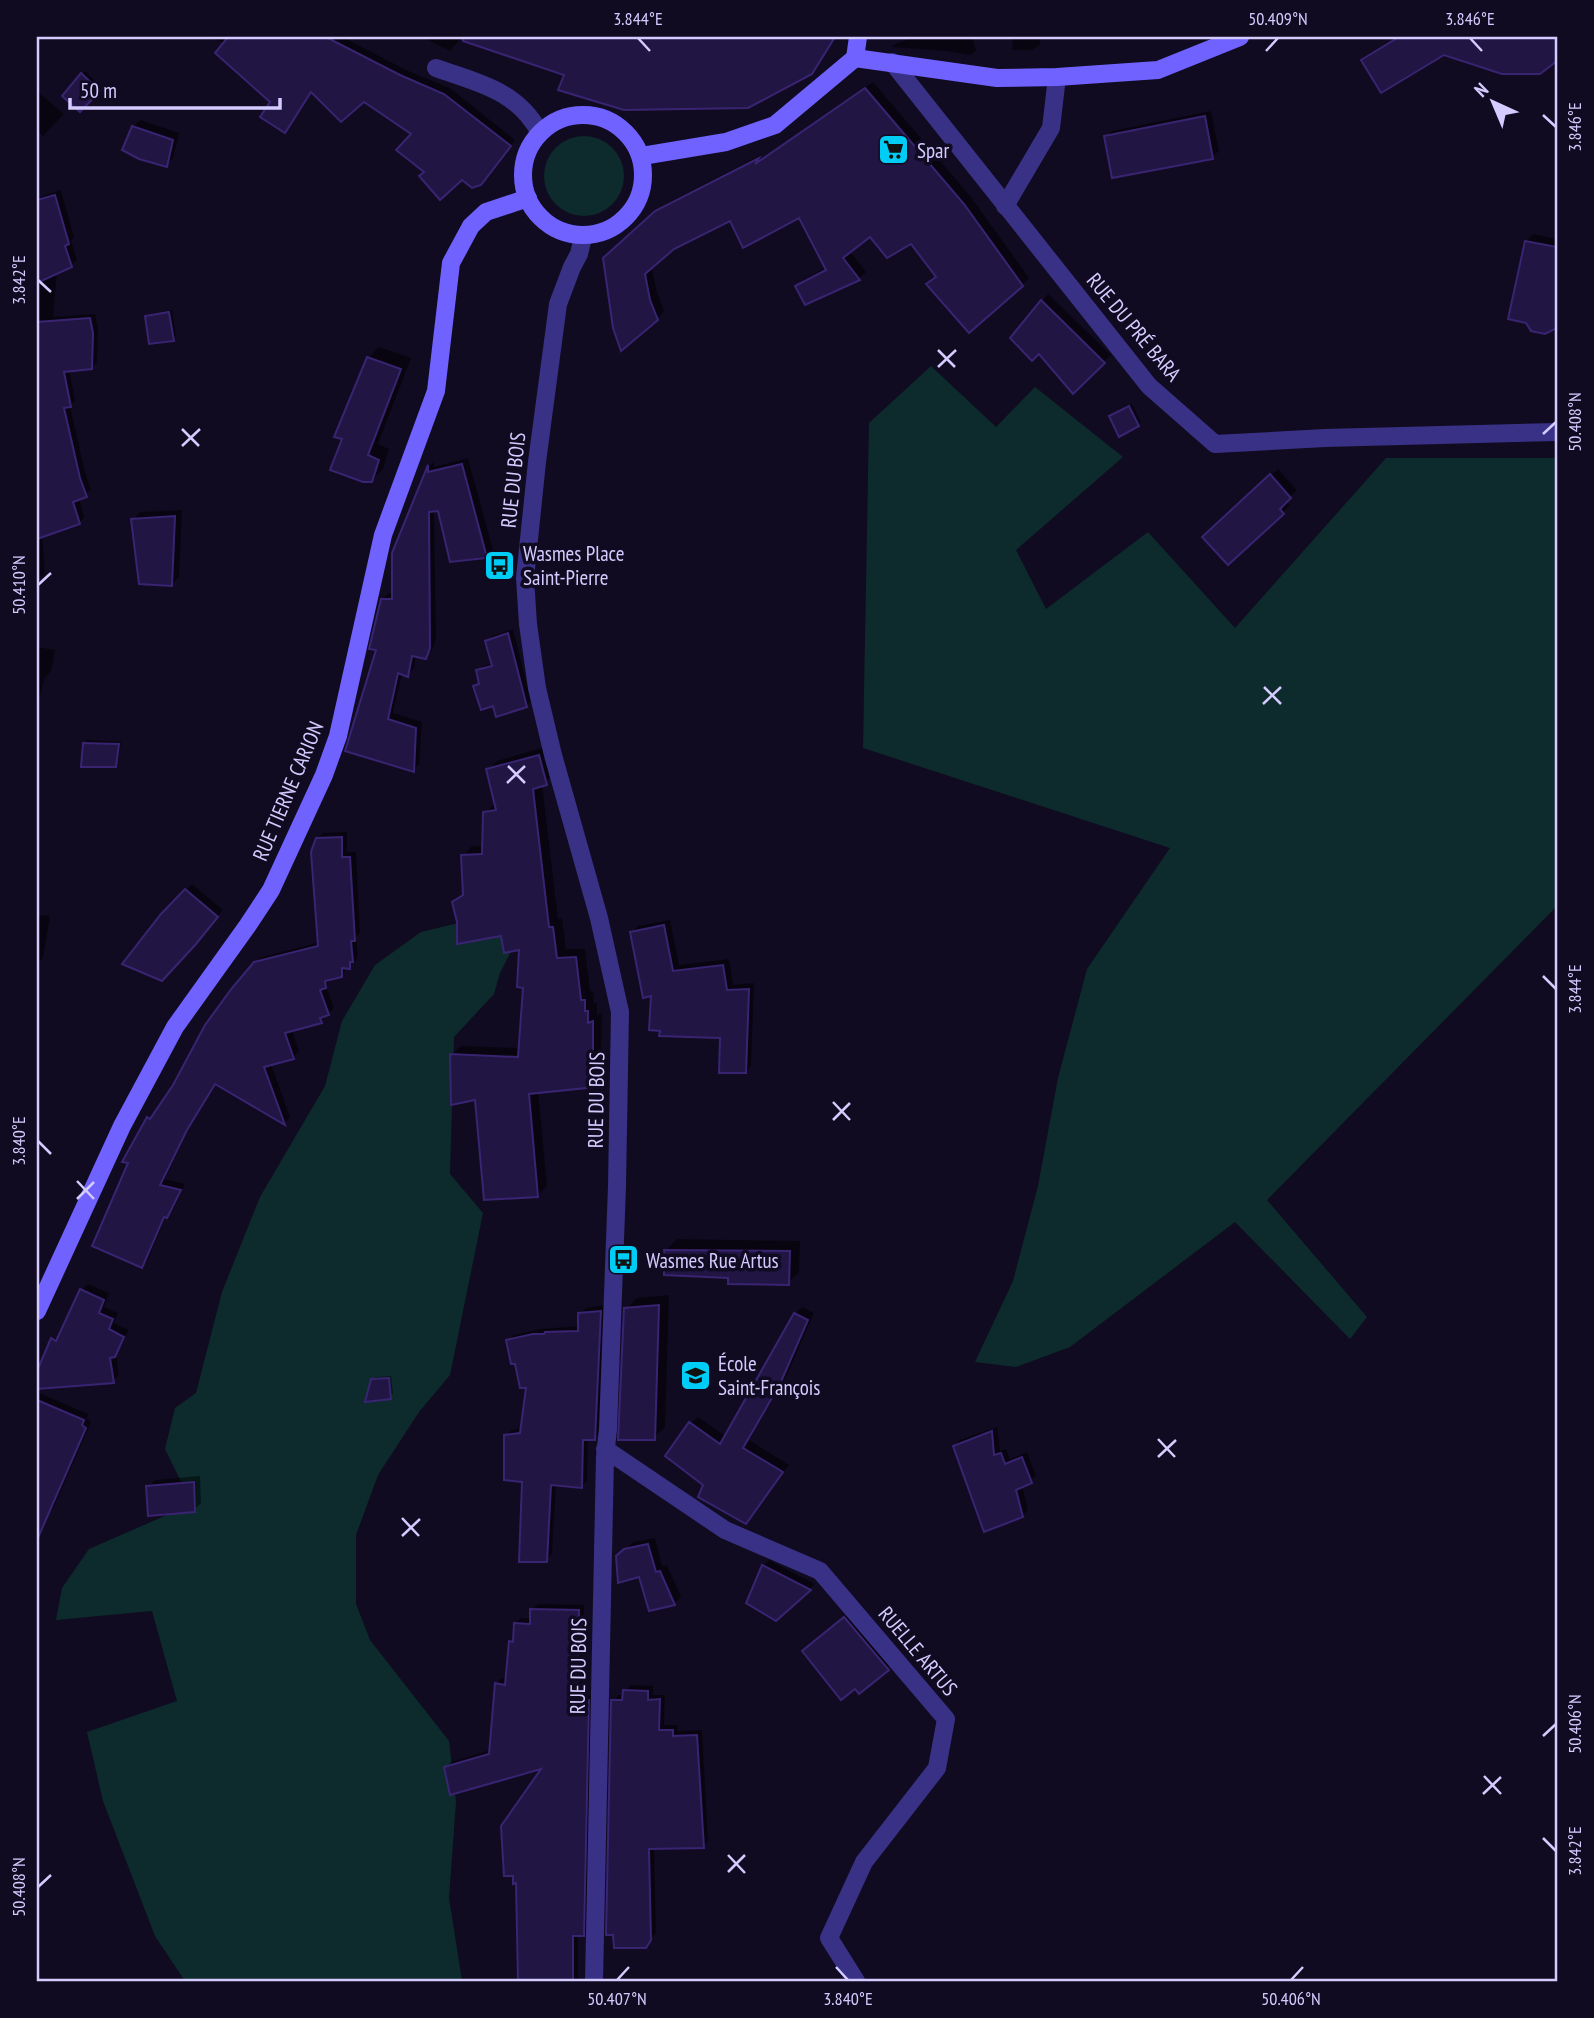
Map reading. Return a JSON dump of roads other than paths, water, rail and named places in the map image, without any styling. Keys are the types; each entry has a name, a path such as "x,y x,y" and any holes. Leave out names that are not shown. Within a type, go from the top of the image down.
{"street":[{"path":"642,156 726,142 775,125 855,58 858,37"},
{"path":"855,58 892,61 997,78 1057,77 1158,70 1240,37"},
{"name":"RUE DU PRÉ BARA","path":"892,61 1149,386 1215,444 1325,438 1557,432"},
{"path":"436,68 495,88 524,110 540,133"},
{"path":"1005,206 1051,128 1057,77"},
{"path":"577,115 598,117 618,126 633,141 642,156 643,178 633,209 621,222 607,231 583,237 562,232 537,215 523,185 523,166 529,149 540,133 556,121 577,115"},
{"name":"RUE TIERNE CARION","path":"37,1311 121,1126 175,1027 271,890 324,775 338,736 383,536 436,391 451,263 471,226 486,212 527,198"},
{"name":"RUE DU BOIS","path":"583,237 579,254 558,304 537,462 526,578 528,624 537,688 599,918 620,1012 617,1186 605,1449 594,1981"},
{"name":"RUELLE ARTUS","path":"605,1449 725,1530 820,1571 946,1720 937,1768 864,1862 829,1938 856,1981"}],"place":[{"name":"Spar","path":"894,150"},
{"name":"Wasmes Place Saint-Pierre","path":"500,565"},
{"name":"Wasmes Rue Artus","path":"623,1260"},
{"name":"École Saint-François","path":"695,1375"}]}
